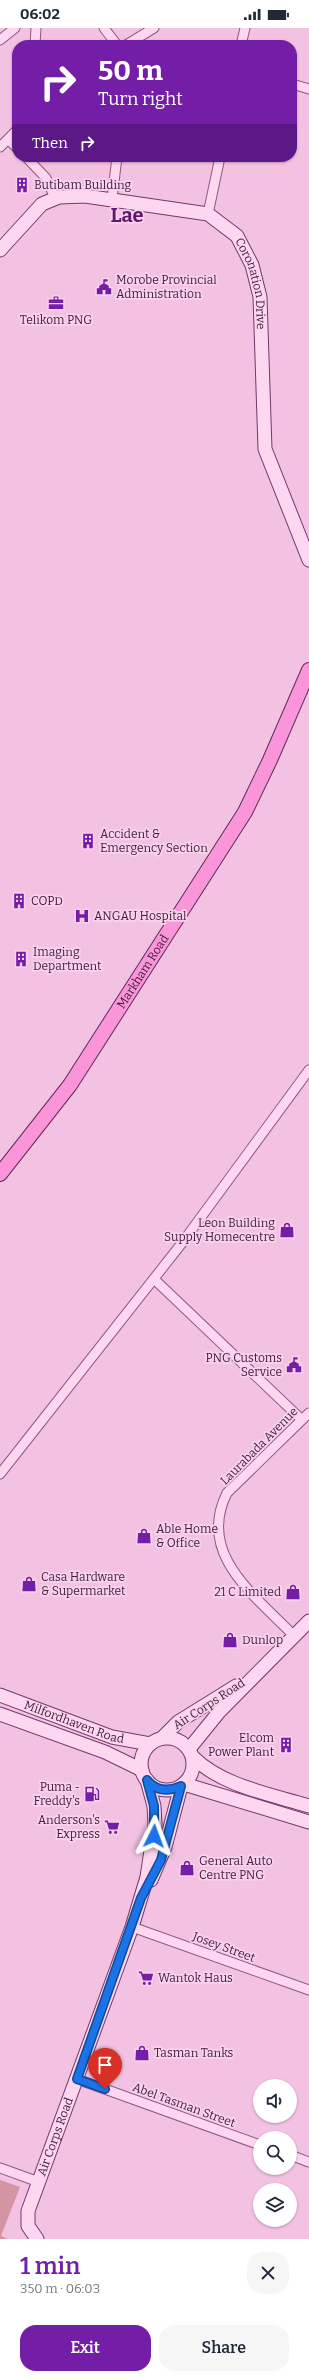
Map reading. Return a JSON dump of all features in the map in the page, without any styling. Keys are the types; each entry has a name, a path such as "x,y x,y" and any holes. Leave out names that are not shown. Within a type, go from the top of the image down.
{"main road":[{"name":"Markham Road","path":"0,1174 70,1085 246,810 309,670"}],"street":[{"path":"0,40 15,28"},
{"path":"35,40 36,28"},
{"path":"104,28 113,40"},
{"path":"134,40 154,28"},
{"path":"243,40 245,28"},
{"path":"297,85 309,89"},
{"path":"0,147 12,135"},
{"path":"8,139 12,143"},
{"path":"31,162 46,178 55,198"},
{"path":"112,199 116,162"},
{"path":"208,214 219,162"},
{"name":"Coronation Drive","path":"0,250 42,204 55,198 85,196 208,214 237,236 243,245 256,278 261,312 264,444 268,461 286,501 309,560"},
{"name":"Coronation Drive","path":"286,501 309,542"},
{"path":"0,1474 154,1280 309,1070"},
{"path":"154,1280 306,1416"},
{"name":"Laurabada Avenue","path":"294,1636 241,1581 226,1562 219,1542 219,1519 222,1505 227,1493 306,1416"},
{"name":"Air Corps Road","path":"191,1753 219,1712 309,1621"},
{"name":"Air Corps Road","path":"162,1738 178,1722 258,1672"},
{"name":"Milfordhaven Road","path":"0,1695 112,1737 150,1744"},
{"name":"Milfordhaven Road","path":"0,1714 105,1752 144,1775"},
{"path":"309,1806 220,1777 202,1766 177,1740 162,1738 150,1744 142,1755 144,1775 157,1788 165,1790 183,1785 309,1822"},
{"path":"183,1785 192,1773 191,1753"},
{"name":"Air Corps Road","path":"37,2239 32,2233 27,2220 39,2182 141,1898 152,1848 155,1824 154,1806 144,1775"},
{"name":"Air Corps Road","path":"141,1898 161,1860 183,1785"},
{"name":"Josey Street","path":"132,1926 309,1990"},
{"name":"Abel Tasman Street","path":"77,2079 253,2142"},
{"path":"297,2158 309,2162"},
{"path":"0,2168 39,2182"}],"shaded area":[{"path":"0,2180 20,2187 1,2236 8,2239 0,2239"}],"place":[{"name":"Butibam Building","path":"22,185"},
{"name":"Morobe Provincial Administration","path":"104,287"},
{"name":"Telikom PNG","path":"56,303"},
{"name":"Accident & Emergency Section","path":"88,841"},
{"name":"COPD","path":"19,901"},
{"name":"ANGAU Hospital","path":"82,916"},
{"name":"Imaging Department","path":"21,959"},
{"name":"Leon Building Supply Homecentre","path":"287,1230"},
{"name":"PNG Customs Service","path":"294,1365"},
{"name":"Able Home & Office","path":"144,1536"},
{"name":"Casa Hardware & Supermarket","path":"29,1584"},
{"name":"21 C Limited","path":"293,1592"},
{"name":"Dunlop","path":"230,1640"},
{"name":"Elcom Power Plant","path":"286,1745"},
{"name":"Puma - Freddy's","path":"92,1794"},
{"name":"Anderson's Express","path":"112,1827"},
{"name":"General Auto Centre PNG","path":"187,1868"},
{"name":"Wantok Haus","path":"146,1978"},
{"name":"Tasman Tanks","path":"142,2053"}],"district":[{"name":"Lae","path":"127,215"}],"route":[{"path":"105,2089 77,2079 141,1898 161,1860 181,1786 174,1790 165,1790 157,1788 150,1784 147,1780 154,1806 154,1836"}]}
